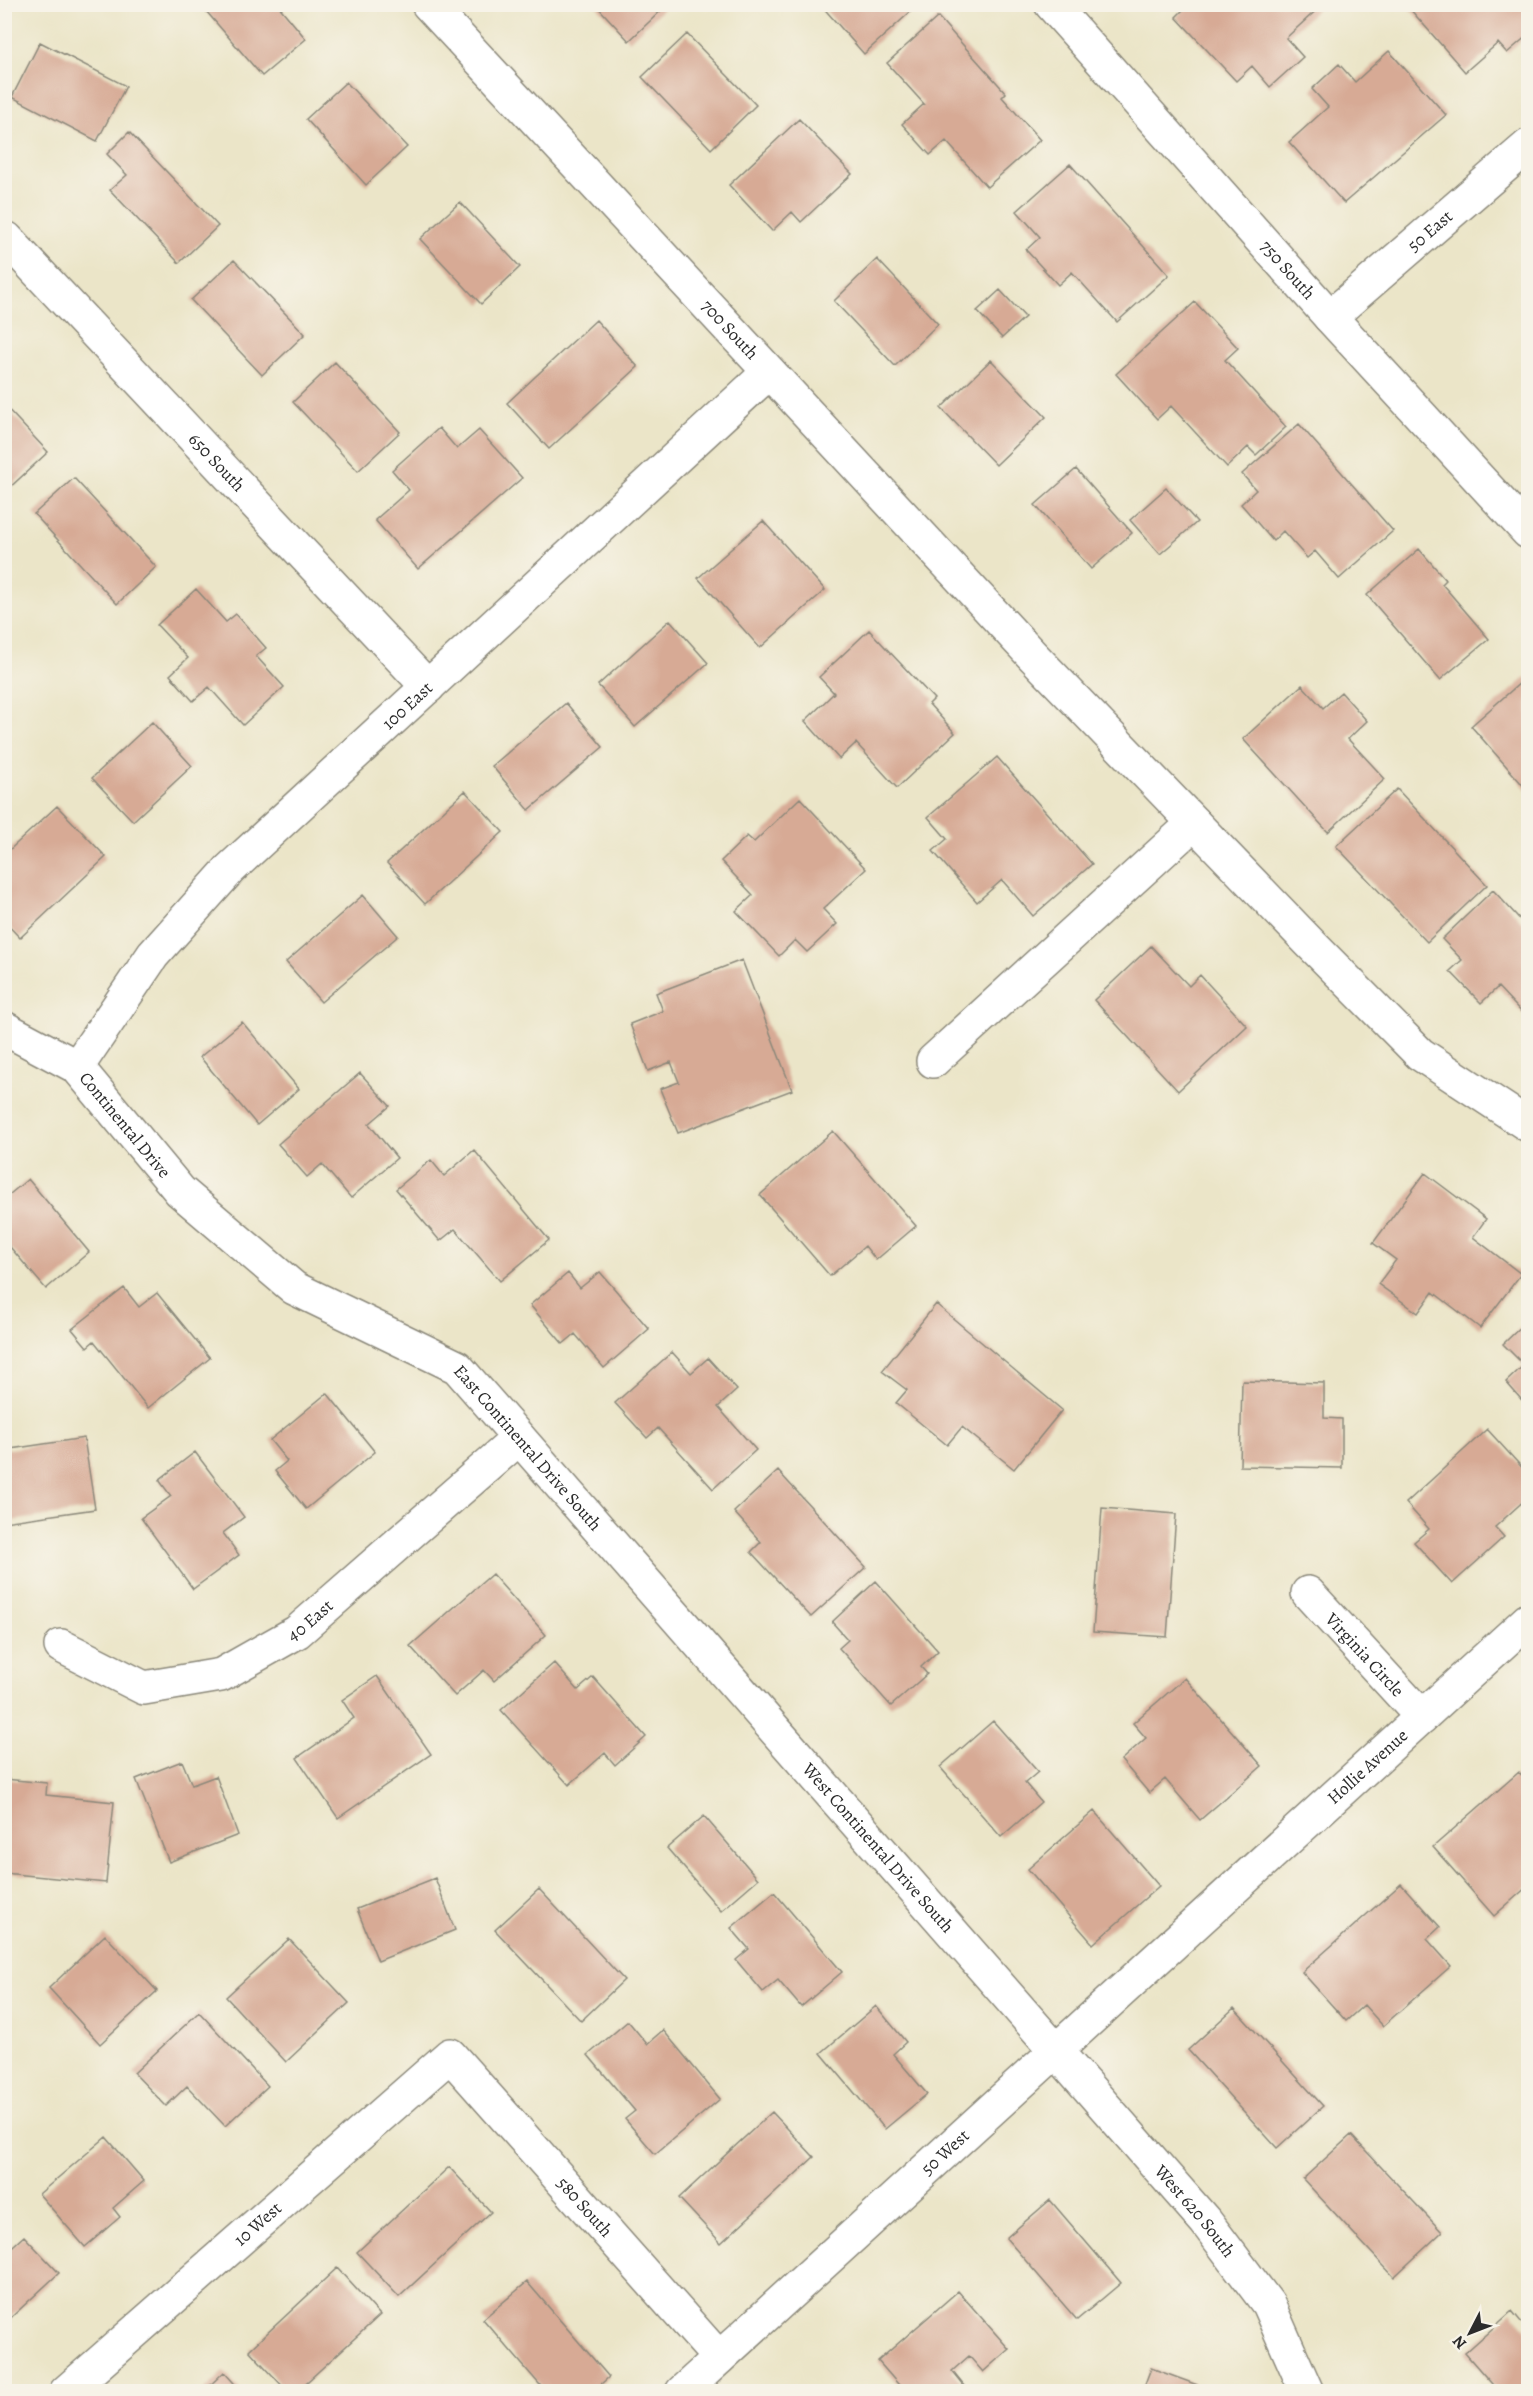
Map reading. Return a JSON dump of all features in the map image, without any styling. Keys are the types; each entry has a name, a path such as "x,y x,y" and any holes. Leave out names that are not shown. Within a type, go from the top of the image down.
{"street":[{"name":"700 South","path":"428,4 1030,654 1420,1054 1528,1125"},
{"name":"750 South","path":"1051,4 1330,317 1528,532"},
{"name":"50 East","path":"1330,317 1528,146"},
{"name":"650 South","path":"6,240 428,687"},
{"name":"100 East","path":"77,1067 153,955 230,869 770,372"},
{"path":"933,1061 1194,823"},
{"name":"Continental Drive","path":"4,1028 77,1067 180,1191"},
{"name":"East Continental Drive South","path":"180,1191 294,1288 457,1367 699,1644"},
{"name":"40 East","path":"61,1646 144,1688 221,1675 297,1632 519,1438"},
{"name":"Virginia Circle","path":"1308,1593 1422,1717"},
{"name":"Hollie Avenue","path":"1207,1913 1528,1620"},
{"name":"West Continental Drive South","path":"699,1644 1055,2051"},
{"name":"50 West","path":"682,2391 1207,1913"},
{"name":"West 620 South","path":"1055,2051 1206,2222 1268,2304 1307,2391"},
{"name":"580 South","path":"450,2055 719,2358"},
{"name":"10 West","path":"66,2391 450,2055"}],"building":[{"path":"213,4 277,4 306,39 262,76 206,11"},
{"path":"595,4 668,4 629,41"},
{"path":"820,4 919,4 864,54"},
{"path":"1189,4 1323,4 1286,38 1303,57 1270,87 1252,66 1236,81 1176,17"},
{"path":"1416,4 1528,4 1528,35 1507,53 1498,43 1465,72 1410,9"},
{"path":"938,17 1006,93 1002,97 1040,140 987,187 946,141 930,155 902,124 924,104 887,63"},
{"path":"687,34 756,105 711,149 642,77"},
{"path":"40,42 126,86 97,141 12,97"},
{"path":"1389,51 1446,115 1344,203 1289,142 1328,107 1312,89 1339,64 1355,82"},
{"path":"346,82 407,147 366,185 306,119"},
{"path":"799,119 852,174 801,222 792,212 772,231 729,185"},
{"path":"129,132 218,226 179,263 110,190 127,175 107,154"},
{"path":"1070,164 1169,275 1117,322 1072,272 1058,285 1026,250 1040,237 1017,211"},
{"path":"460,202 520,267 481,304 420,239"},
{"path":"877,259 938,324 895,366 834,301"},
{"path":"234,260 305,334 262,375 191,300"},
{"path":"1000,290 1025,317 1002,338 977,311"},
{"path":"1195,302 1238,348 1225,360 1286,427 1256,455 1248,447 1227,467 1171,406 1157,419 1116,374"},
{"path":"596,320 638,367 549,449 507,403"},
{"path":"991,360 1046,417 996,465 941,408"},
{"path":"335,362 400,432 358,471 293,402"},
{"path":"4,405 48,452 6,491 4,490"},
{"path":"1299,424 1393,531 1339,579 1315,551 1307,558 1283,531 1273,541 1241,504 1256,490 1242,474"},
{"path":"439,428 457,449 479,430 522,478 418,569 375,520 409,490 392,470"},
{"path":"1076,469 1132,533 1091,569 1035,505"},
{"path":"74,478 156,567 117,604 34,514"},
{"path":"1166,488 1197,522 1160,554 1130,520"},
{"path":"763,521 825,590 760,648 698,578"},
{"path":"1419,549 1446,580 1442,584 1489,639 1440,680 1367,595"},
{"path":"196,589 226,622 236,614 266,648 256,656 284,687 243,725 209,687 193,701 170,675 188,658 157,625"},
{"path":"670,620 708,663 635,727 598,685"},
{"path":"869,630 934,699 929,704 955,733 897,788 856,743 839,759 805,721 834,693 819,677"},
{"path":"1528,676 1528,791 1471,726"},
{"path":"1302,685 1323,708 1341,692 1367,721 1348,739 1385,779 1328,832 1243,739"},
{"path":"566,703 603,747 529,810 492,766"},
{"path":"152,722 192,766 133,821 92,778"},
{"path":"997,757 1092,864 1033,916 1002,880 977,902 933,851 947,839 928,817"},
{"path":"1397,789 1487,885 1427,942 1336,846"},
{"path":"465,791 503,832 425,904 387,863"},
{"path":"800,798 866,869 823,909 837,924 807,952 795,940 779,956 736,911 753,895 721,861 747,836 754,842"},
{"path":"57,806 106,857 20,938 4,921 4,855"},
{"path":"1493,890 1528,928 1527,1018 1498,987 1481,1003 1450,971 1462,960 1442,939"},
{"path":"363,895 398,936 321,1002 286,962"},
{"path":"1151,946 1189,986 1200,975 1247,1026 1178,1091 1094,1000"},
{"path":"742,960 792,1090 678,1133 660,1089 679,1082 671,1062 648,1071 630,1024 663,1011 656,993"},
{"path":"242,1022 299,1089 257,1125 200,1057"},
{"path":"360,1073 390,1106 369,1124 397,1158 351,1198 322,1164 307,1177 278,1144"},
{"path":"833,1131 916,1226 876,1260 865,1246 830,1276 760,1195"},
{"path":"474,1150 549,1240 500,1281 455,1229 440,1241 396,1189 431,1160 444,1176"},
{"path":"1425,1173 1486,1219 1473,1237 1521,1274 1480,1328 1433,1292 1418,1313 1378,1284 1396,1260 1373,1243"},
{"path":"28,1179 89,1252 46,1289 4,1240 4,1199"},
{"path":"600,1272 649,1329 604,1368 575,1334 563,1344 530,1305 568,1273 580,1288"},
{"path":"124,1288 139,1307 157,1293 210,1358 148,1408 94,1341 87,1347 72,1329"},
{"path":"936,1304 1062,1410 1014,1469 962,1427 947,1445 896,1403 907,1390 882,1371"},
{"path":"1528,1320 1528,1407 1506,1382 1524,1365 1503,1344"},
{"path":"672,1352 691,1373 708,1358 737,1390 718,1407 756,1450 713,1489 658,1428 647,1438 615,1403"},
{"path":"1242,1381 1324,1383 1324,1418 1342,1419 1342,1468 1240,1466"},
{"path":"327,1393 375,1452 306,1509 275,1471 287,1461 270,1440"},
{"path":"1487,1429 1528,1474 1528,1497 1495,1527 1504,1537 1452,1584 1414,1542 1429,1529 1406,1503"},
{"path":"84,1438 95,1509 4,1522 4,1450"},
{"path":"195,1452 244,1517 223,1533 239,1555 193,1589 141,1518 171,1496 159,1480"},
{"path":"778,1471 866,1567 811,1617 751,1552 761,1542 734,1512"},
{"path":"1102,1508 1176,1514 1167,1637 1093,1632"},
{"path":"492,1574 546,1635 494,1681 484,1670 455,1696 410,1646"},
{"path":"876,1581 938,1651 921,1667 927,1674 891,1706 839,1648 848,1640 832,1622"},
{"path":"554,1663 578,1690 593,1677 646,1737 615,1765 605,1753 569,1785 501,1710"},
{"path":"377,1676 431,1754 338,1818 297,1758 354,1718 342,1700"},
{"path":"1185,1678 1262,1766 1200,1820 1165,1779 1149,1793 1121,1760 1146,1738 1133,1723"},
{"path":"993,1721 1038,1772 1025,1783 1041,1802 1001,1837 940,1767"},
{"path":"182,1761 192,1785 216,1776 238,1835 169,1862 136,1779"},
{"path":"1519,1772 1528,1783 1528,1886 1494,1916 1433,1847"},
{"path":"4,1779 47,1783 46,1795 114,1802 106,1883 4,1873"},
{"path":"1094,1811 1159,1886 1093,1944 1028,1869"},
{"path":"704,1816 758,1879 721,1911 667,1848"},
{"path":"435,1878 455,1930 378,1961 357,1909"},
{"path":"1401,1884 1440,1927 1427,1939 1451,1966 1383,2026 1364,2005 1346,2021 1302,1972"},
{"path":"539,1889 624,1980 581,2021 495,1930"},
{"path":"774,1892 842,1972 801,2007 778,1980 763,1992 736,1960 749,1949 731,1928"},
{"path":"105,1935 157,1991 100,2044 49,1988"},
{"path":"289,1939 349,2003 286,2062 226,1997"},
{"path":"876,2006 906,2042 893,2054 927,2094 885,2129 821,2053"},
{"path":"1234,2008 1323,2106 1277,2148 1188,2050"},
{"path":"199,2012 268,2086 225,2126 187,2086 166,2106 134,2073"},
{"path":"628,2021 647,2044 663,2030 720,2099 655,2154 625,2119 635,2111 588,2055"},
{"path":"772,2112 814,2157 721,2243 679,2198"},
{"path":"1351,2135 1442,2232 1394,2277 1303,2179"},
{"path":"106,2137 144,2181 113,2208 120,2217 85,2247 39,2194"},
{"path":"449,2167 491,2212 399,2297 357,2252"},
{"path":"1050,2200 1121,2283 1077,2320 1006,2238"},
{"path":"24,2236 59,2273 4,2324 4,2254"},
{"path":"337,2268 380,2315 296,2392 288,2392 249,2350"},
{"path":"527,2282 609,2377 592,2392 546,2392 483,2319"},
{"path":"958,2291 1009,2349 983,2372 969,2356 952,2371 969,2392 905,2392 878,2361"},
{"path":"1512,2311 1528,2330 1528,2392 1499,2392 1465,2353"},
{"path":"1151,2368 1214,2391 1142,2392"},
{"path":"224,2372 242,2392 203,2392"}]}
